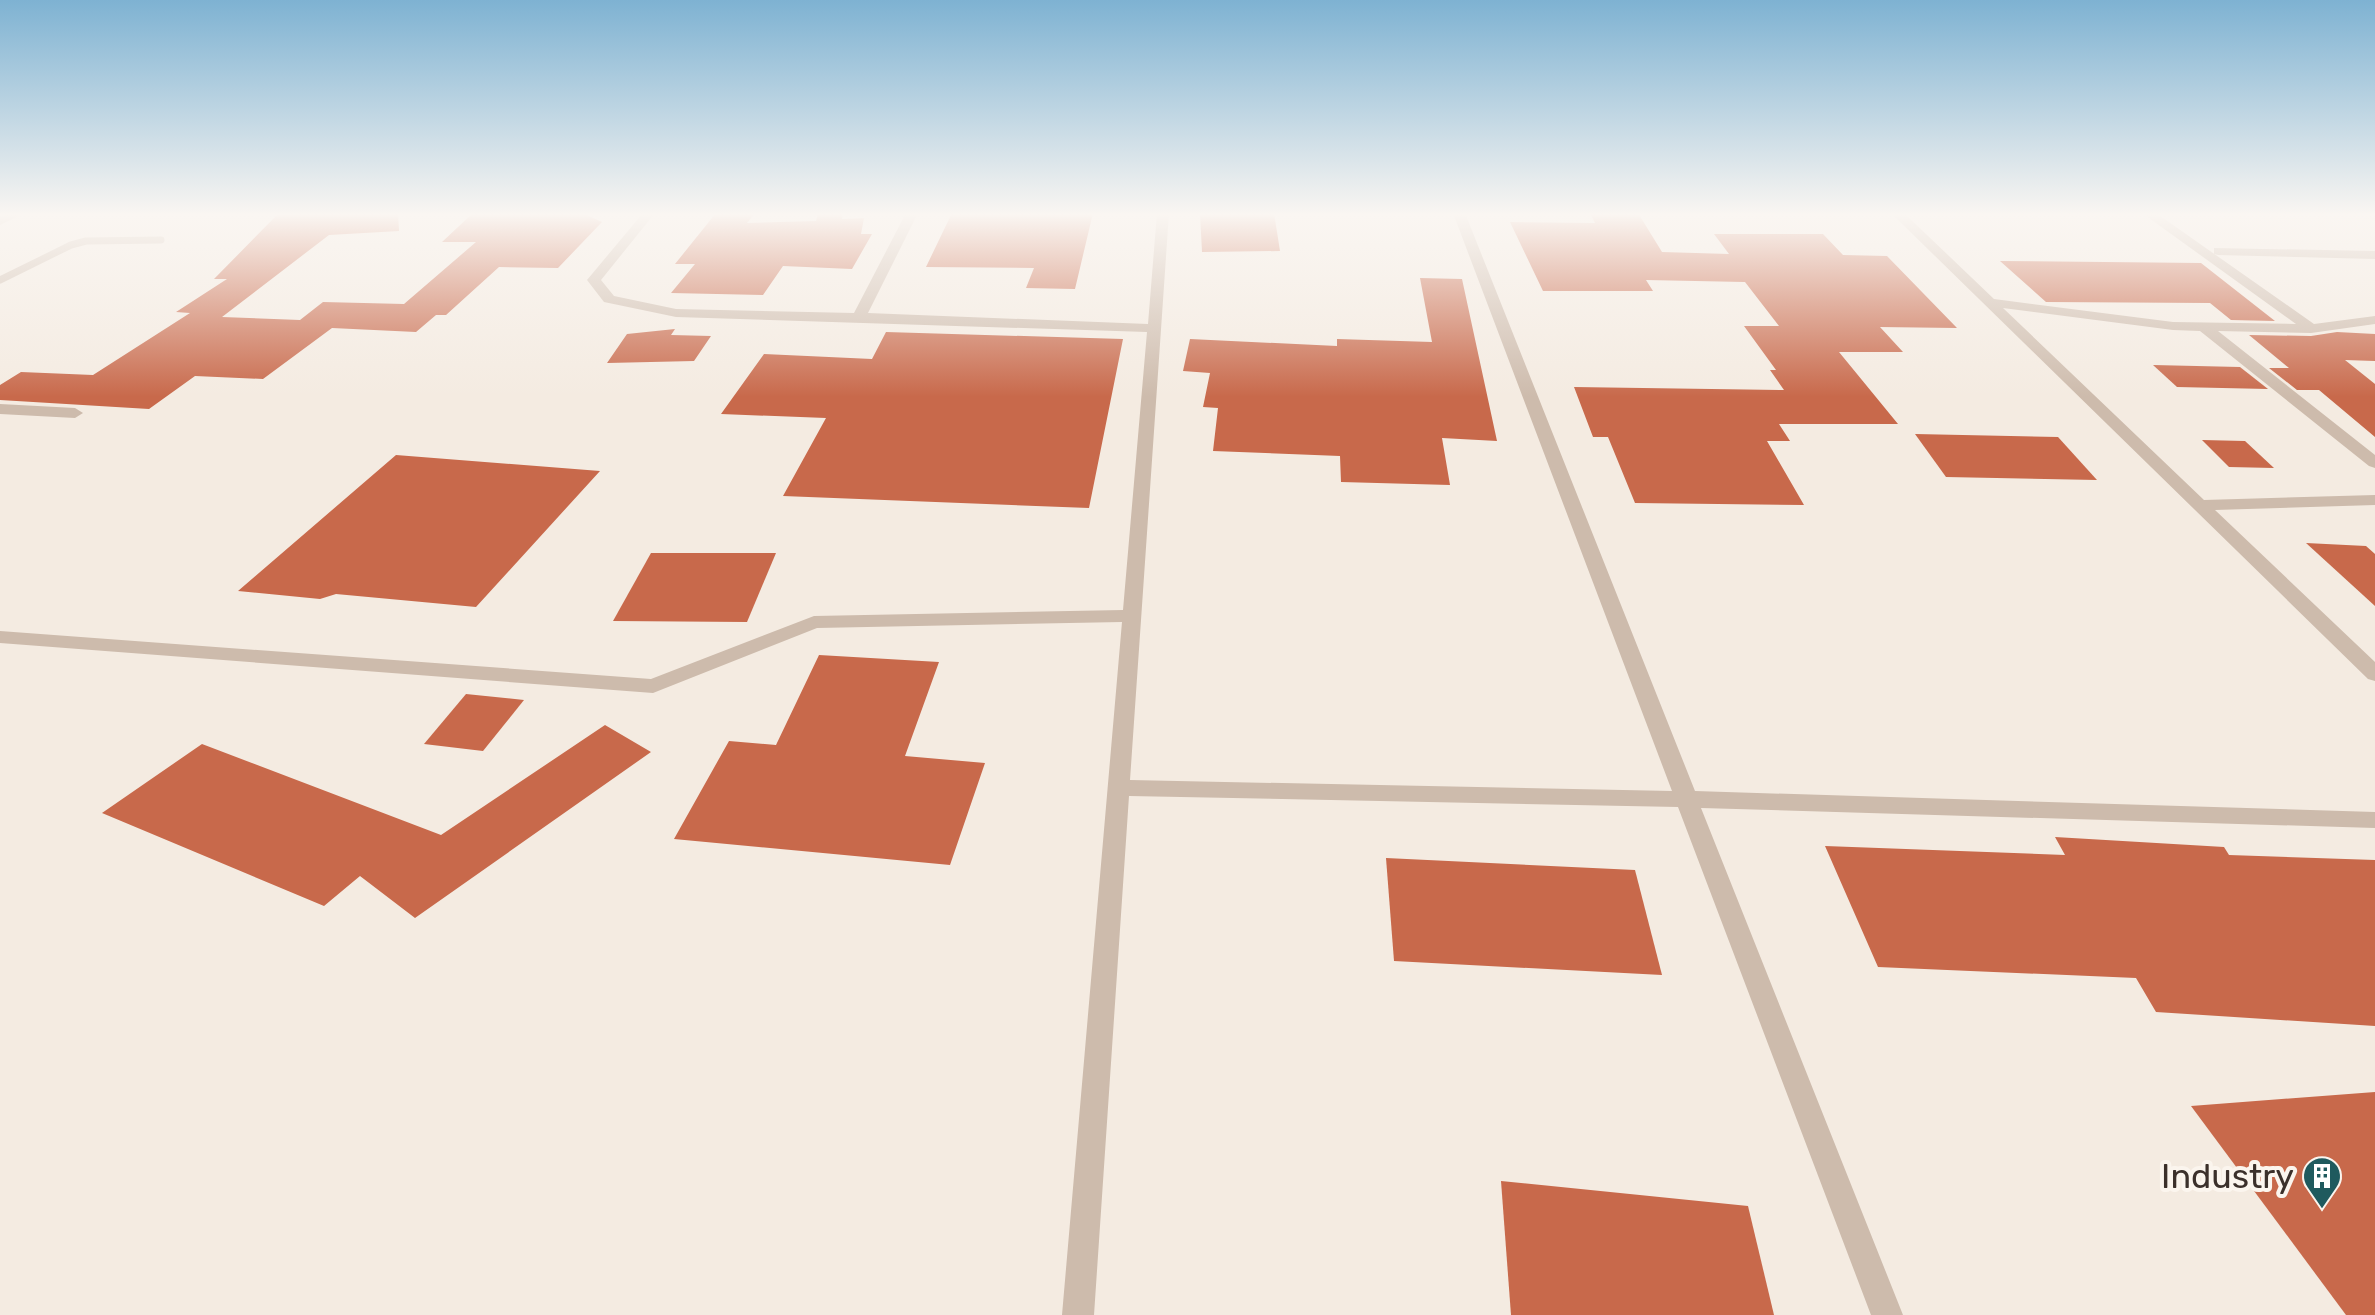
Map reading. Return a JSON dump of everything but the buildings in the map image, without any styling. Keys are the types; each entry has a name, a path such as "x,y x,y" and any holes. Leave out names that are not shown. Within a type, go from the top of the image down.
{"street":[{"path":"599,274 594,280 609,299 676,313 1155,328"},
{"path":"859,317 881,274"},
{"path":"1078,1315 1159,274"},
{"path":"1483,274 1887,1315"},
{"path":"1960,274 2371,666"},
{"path":"2234,274 2311,329"},
{"path":"1989,302 2173,326 2311,329 2375,320"},
{"path":"2204,327 2375,463"},
{"path":"0,409 75,413"},
{"path":"2200,505 2375,500"},
{"path":"0,637 653,686 814,622 1134,616"},
{"path":"1117,788 1687,799 2375,820"}],"place":[{"name":"Industry","path":"2322,1210"}]}
